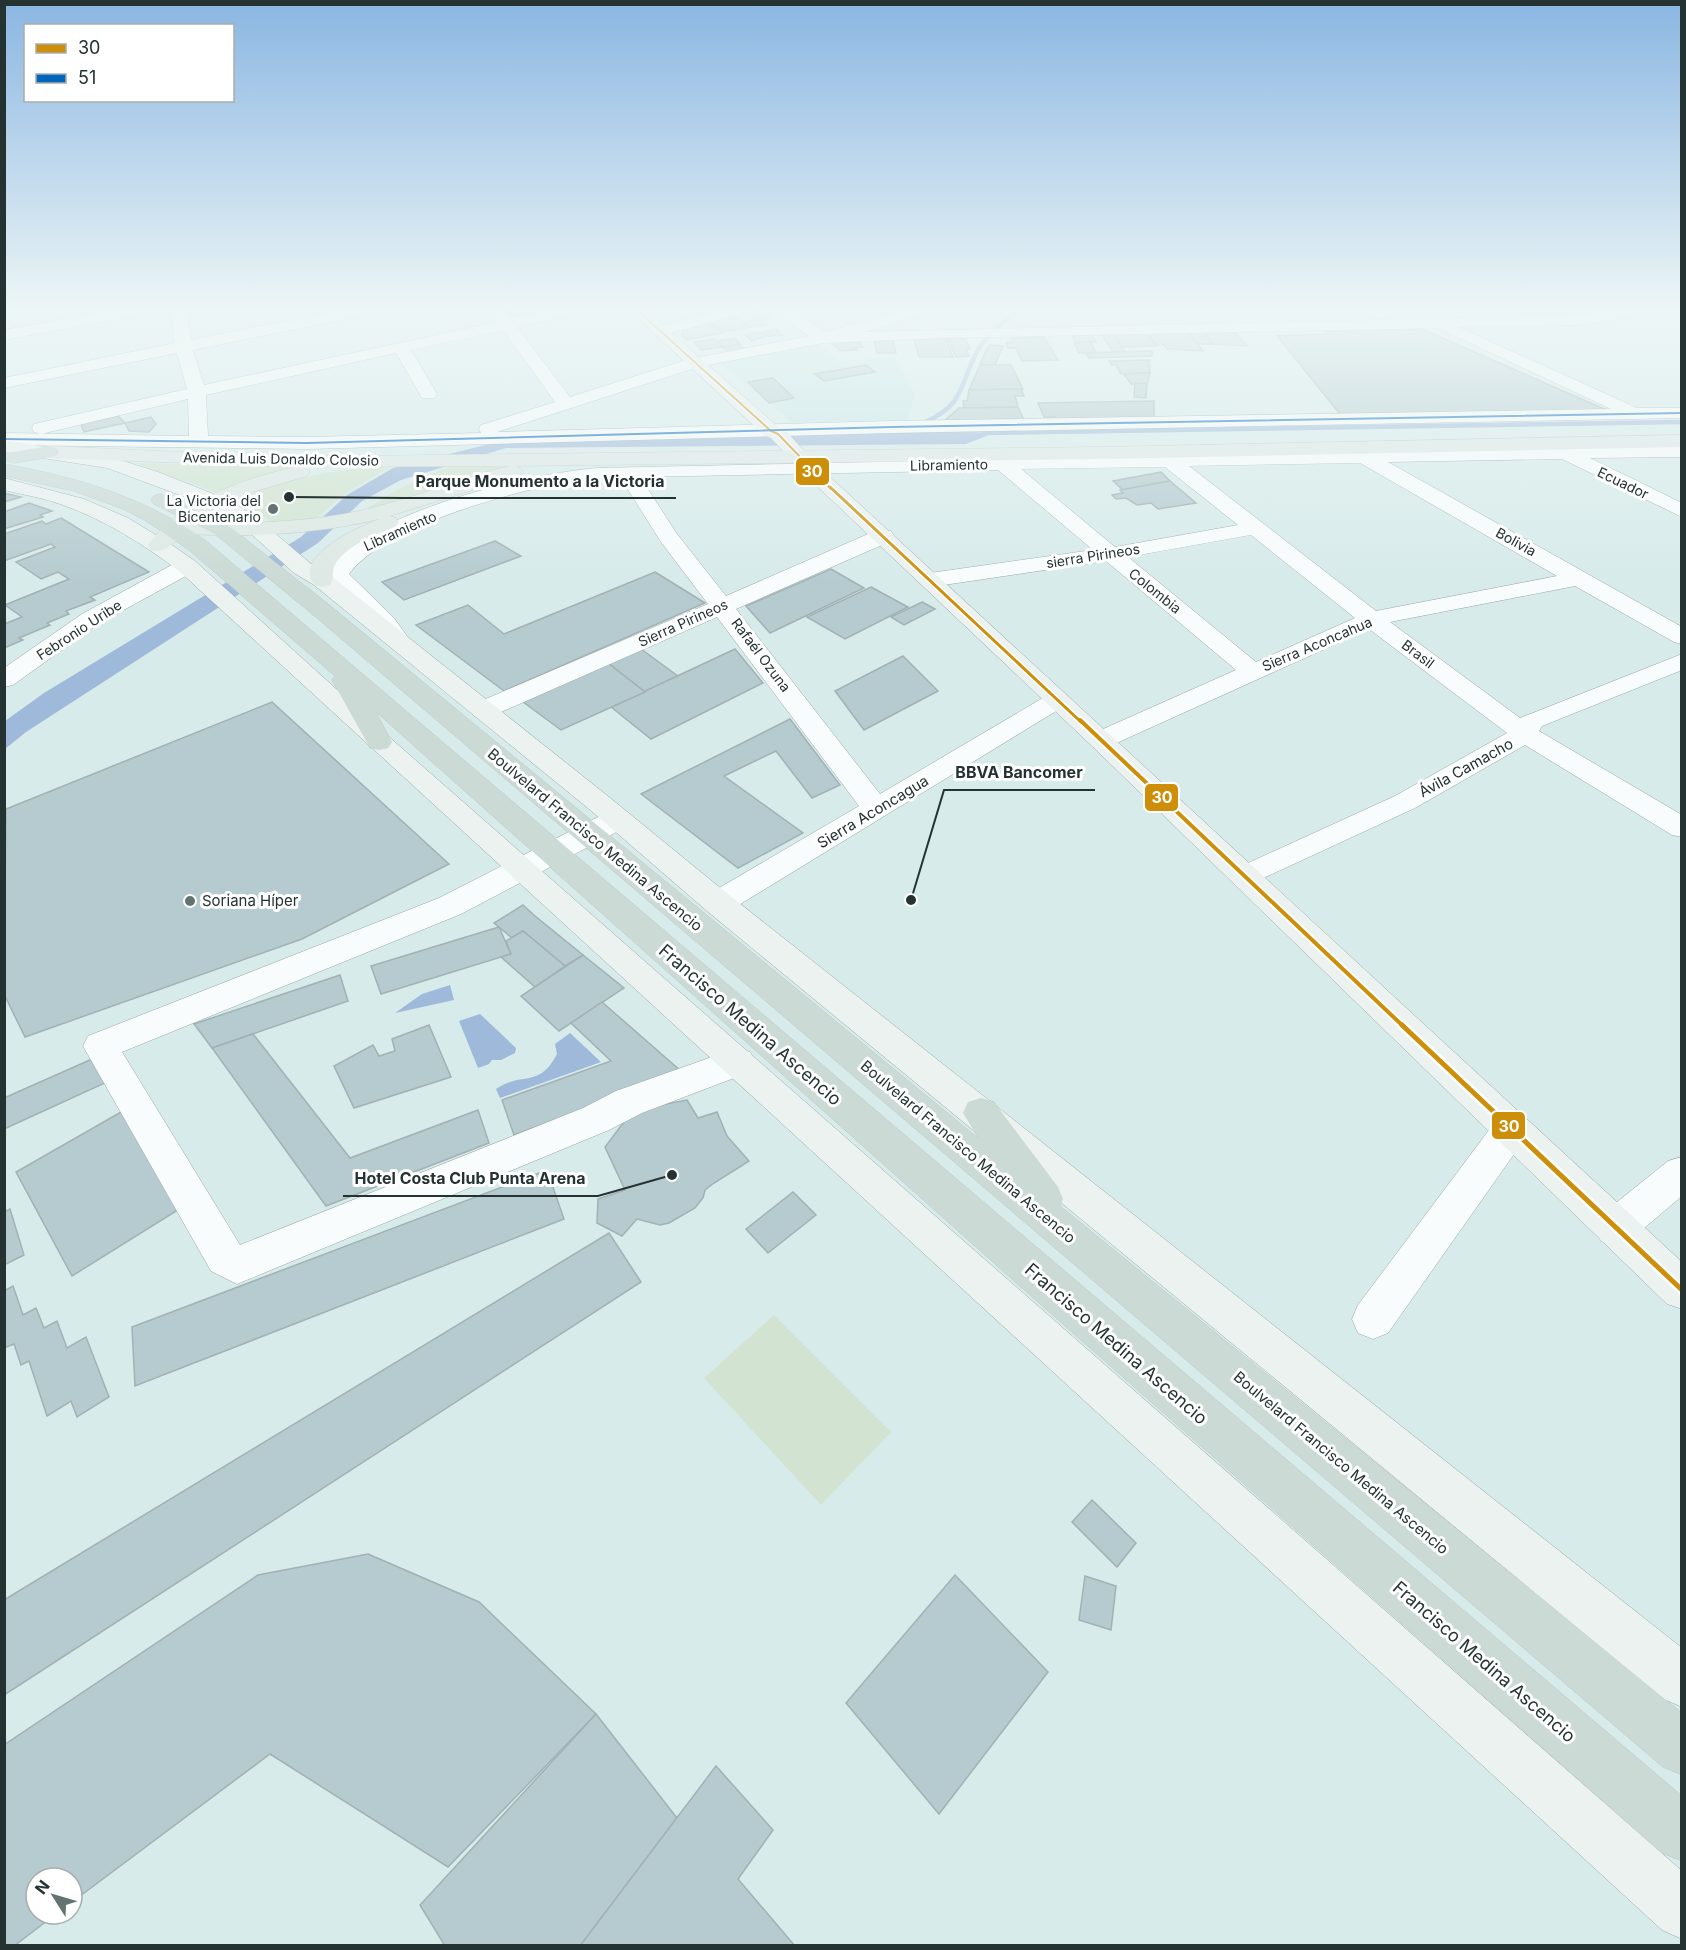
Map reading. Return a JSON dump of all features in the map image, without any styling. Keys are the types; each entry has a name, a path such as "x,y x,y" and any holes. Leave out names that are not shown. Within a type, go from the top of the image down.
{"highway":[{"path":"6,450 45,440"},
{"name":"Boulvelard Francisco Medina Ascencio","path":"6,450 104,493 183,521 226,569 282,588 570,843"},
{"name":"Boulvelard Francisco Medina Ascencio","path":"222,530 255,556 282,588 336,663 570,843 1076,1241 1682,1748"},
{"path":"336,663 379,742"},
{"name":"Francisco Medina Ascencio","path":"570,843 1035,1274 1682,1833"},
{"path":"981,1113 1076,1241"}],"main road":[{"name":"Avenida Luis Donaldo Colosio","path":"45,440 172,458 352,462 658,459"},
{"name":"Avenida Luis Donaldo Colosio","path":"366,516 506,472 526,468 790,448 1105,457 1356,452 1682,441"},
{"path":"125,442 172,458"},
{"path":"159,544 183,521 214,501 262,482 352,462"},
{"path":"282,588 323,566 332,555 358,536 377,527 478,490 594,463"},
{"name":"Libramiento","path":"183,521 222,530 270,533 366,516"}],"street":[{"path":"45,440 168,401"},
{"path":"197,401 199,443"},
{"path":"352,462 451,441 575,401"},
{"path":"737,401 1246,876 1682,1290"},
{"path":"1607,401 1636,414"},
{"path":"45,440 199,443 451,441 790,448 891,427 1682,413"},
{"path":"45,440 151,476 214,501 270,533 282,588 379,742 570,843 718,903 1682,1681"},
{"name":"Libramiento","path":"401,645 386,623 337,575 340,567 356,552 384,536 498,493 550,480 790,448 1003,464 1105,457 1169,460 1356,452 1566,454 1682,452"},
{"name":"Bolivia","path":"1356,452 1682,637"},
{"name":"Ecuador","path":"1566,454 1682,511"},
{"name":"Brasil","path":"1169,460 1371,619 1525,734 1682,828"},
{"name":"Colombia","path":"1003,464 1253,672"},
{"name":"Rafaél Ozuna","path":"626,471 669,537 877,810"},
{"path":"4,484 76,502 159,544 195,574 282,588 401,645 483,710 570,843 738,1062 1682,1910"},
{"name":"sierra Pirineos","path":"930,580 1110,554 1256,528"},
{"name":"Sierra Pirineos","path":"483,710 883,536"},
{"name":"Febronio Uribe","path":"4,680 90,619 195,574"},
{"name":"Sierra Aconcahua","path":"1101,740 1371,619 1580,578"},
{"name":"Ávila Camacho","path":"1246,876 1405,802 1525,734 1531,721 1682,661"},
{"name":"Sierra Aconcagua","path":"718,903 877,810 1057,700"},
{"path":"570,843 450,906 100,1046 225,1258 237,1265 596,1119 629,1102 738,1062"},
{"path":"1373,1319 1512,1129"},
{"path":"1615,1228 1682,1173"}],"shaded area":[{"path":"766,401 913,401 908,420 793,423"}],"green space":[{"path":"134,463 307,467 218,493"},
{"path":"451,466 514,467 361,513 404,486"},
{"path":"390,467 343,495 316,519 274,523 258,512 231,500 309,476"},
{"path":"774,1315 891,1432 821,1505 704,1378"}],"water":[{"path":"934,419 929,430 994,433 966,444 506,448 401,480 362,501 318,543 26,732 5,749 5,721 44,693 301,537 347,495 393,468 509,439 882,431"},
{"path":"450,985 454,1000 395,1013 422,994"},
{"path":"480,1014 516,1048 515,1053 501,1060 492,1060 489,1064 478,1068 459,1021"},
{"path":"570,1033 601,1062 500,1098 496,1089 544,1072 557,1054 555,1044"}],"building":[{"path":"963,401 1016,401 1018,407 964,408"},
{"path":"1154,401 1154,419 1057,421 1055,417 1044,417 1038,403"},
{"path":"1330,401 1586,401 1611,412 1340,414"},
{"path":"1018,407 1024,420 944,421 959,408"},
{"path":"118,416 125,423 84,432 81,424"},
{"path":"151,417 156,424 149,432 129,431 125,423"},
{"path":"1161,472 1170,481 1123,490 1113,481"},
{"path":"1170,481 1196,503 1158,509 1151,503 1137,505 1126,498 1116,499 1112,495 1123,493 1120,490"},
{"path":"4,493 21,497 4,502"},
{"path":"29,503 52,511 40,515 43,517 4,529 4,512"},
{"path":"61,518 149,572 90,597 95,600 66,611 69,614 47,623 50,625 19,638 23,640 4,648 4,624 22,617 5,605 69,579 58,572 41,579 16,562 55,547 51,544 4,561 4,534 42,521 46,524"},
{"path":"495,541 521,556 404,600 382,582"},
{"path":"831,569 864,588 770,633 746,606"},
{"path":"655,572 705,603 504,691 416,625 468,605 504,634"},
{"path":"871,587 908,607 845,639 807,617"},
{"path":"922,602 935,609 904,625 891,617"},
{"path":"641,649 678,676 645,692 608,663"},
{"path":"735,649 763,683 651,739 611,707"},
{"path":"903,656 938,691 864,730 835,691"},
{"path":"608,663 645,692 561,730 523,702"},
{"name":"Soriana Híper","path":"272,702 449,864 302,939 25,1037 4,994 6,809"},
{"path":"790,719 840,785 812,798 776,751 724,776 803,833 738,868 641,794"},
{"path":"523,905 583,955 565,966 523,931 512,938 494,923"},
{"path":"499,927 511,954 381,994 371,966"},
{"path":"523,931 565,966 535,987 501,957 511,954 506,941"},
{"path":"583,955 624,988 559,1031 521,996"},
{"path":"340,975 348,1001 212,1048 194,1024"},
{"path":"602,1002 682,1072 514,1135 502,1100 611,1061 571,1023"},
{"path":"429,1025 451,1077 354,1108 334,1066 373,1045 379,1056 395,1051 392,1039"},
{"path":"253,1034 350,1158 478,1110 489,1143 326,1206 212,1048"},
{"path":"92,1059 105,1083 4,1129 4,1098"},
{"path":"687,1100 698,1118 717,1112 727,1136 749,1161 705,1190 703,1198 695,1208 669,1223 660,1225 637,1219 622,1236 597,1223 598,1199 625,1190 605,1147 633,1110"},
{"path":"128,1108 189,1203 72,1276 16,1172"},
{"path":"547,1170 564,1219 135,1386 132,1327"},
{"path":"793,1192 816,1215 768,1253 746,1229"},
{"path":"10,1209 24,1255 4,1265 4,1212"},
{"path":"609,1233 641,1282 4,1695 4,1600"},
{"path":"13,1286 23,1315 36,1308 44,1328 57,1321 67,1348 86,1337 109,1397 77,1417 71,1401 47,1416 29,1361 21,1365 14,1344 4,1348 4,1291"},
{"path":"1092,1500 1136,1543 1117,1567 1072,1522"},
{"path":"368,1554 479,1602 596,1714 448,1867 270,1754 84,1893 84,1866 24,1866 24,1926 40,1926 14,1946 4,1946 4,1745 258,1575"},
{"path":"955,1575 1048,1672 939,1814 846,1703"},
{"path":"1085,1576 1116,1586 1111,1630 1079,1620"},
{"path":"596,1714 677,1818 580,1946 445,1946 420,1905"},
{"path":"716,1766 773,1830 738,1879 795,1946 580,1946"}],"waterway":[{"path":"925,422 948,408 954,401"},
{"path":"983,433 1682,422"}],"transit line":[{"name":"30","path":"738,401 771,431 778,434 809,468 1101,740 1682,1290"},
{"name":"51","path":"4,439 307,443 891,427 1682,413"}],"place":[{"name":"Parque Monumento a la Victoria","path":"289,497"},
{"name":"La Victoria del Bicentenario","path":"273,509"},
{"name":"BBVA Bancomer","path":"911,900"},
{"name":"Soriana Híper","path":"190,901"},
{"name":"Hotel Costa Club Punta Arena","path":"672,1175"}]}
